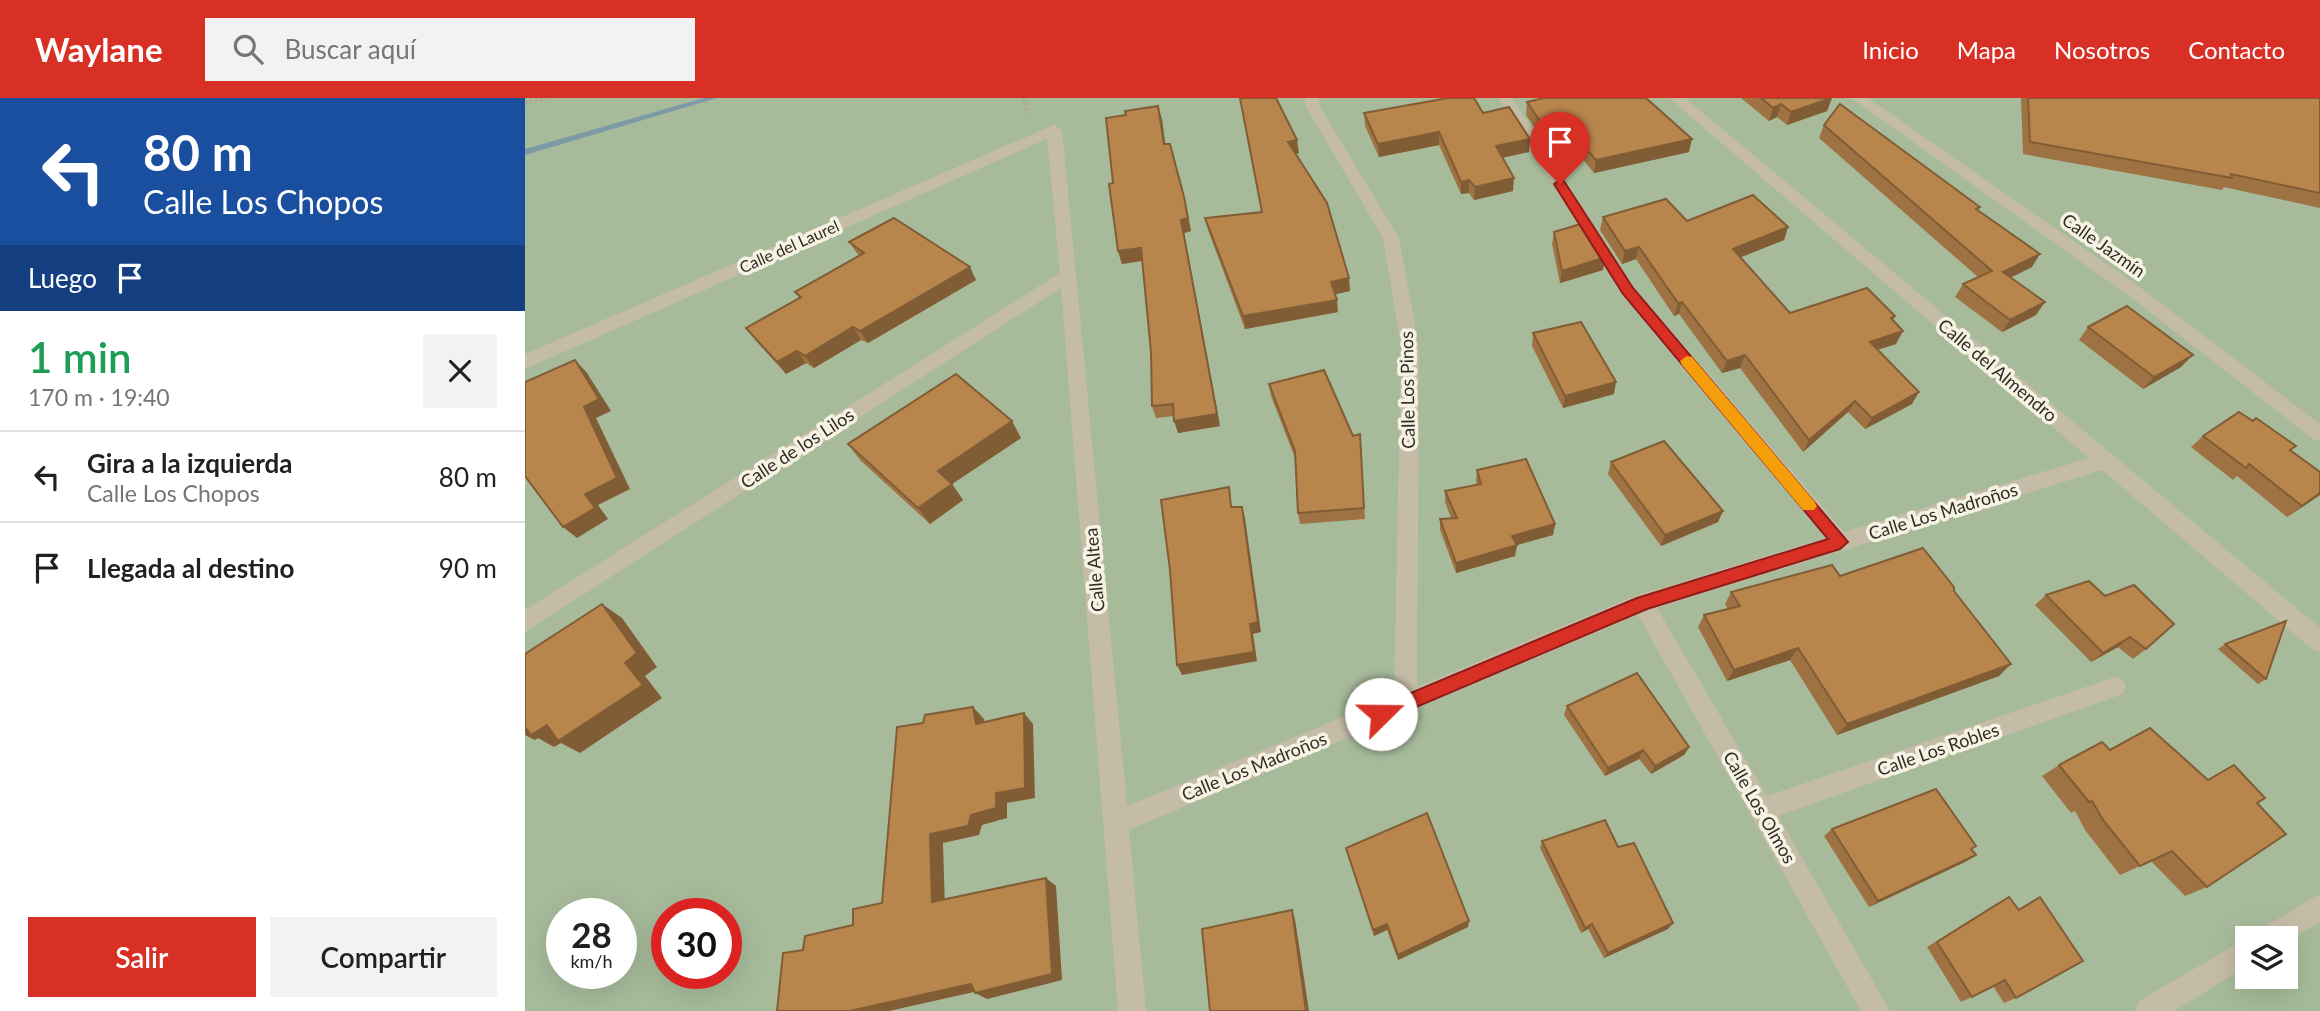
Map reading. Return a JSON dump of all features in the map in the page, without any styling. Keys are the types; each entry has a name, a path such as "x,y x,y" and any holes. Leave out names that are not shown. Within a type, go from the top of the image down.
{"street":[{"name":"Calle Los Pinos","path":"1312,98 1312,105 1391,238 1410,347 1405,704"},
{"path":"1505,98 1628,291 1840,542"},
{"name":"Calle del Almendro","path":"1676,98 2320,642"},
{"name":"Calle Jazmín","path":"1859,98 2135,292 2320,434"},
{"name":"Calle Altea","path":"1054,130 1069,275 1132,1011"},
{"name":"Calle del Laurel","path":"525,362 1054,130"},
{"name":"Calle de los Lilos","path":"525,622 1069,275"},
{"name":"Calle Los Madroños","path":"1116,823 1643,603 2105,461"},
{"name":"Calle Los Olmos","path":"1643,603 1876,1011"},
{"name":"Calle Los Robles","path":"1761,810 2115,687"},
{"path":"2289,926 2320,907"},
{"path":"2149,1011 2235,958"}],"path":[{"path":"525,103 551,98"}],"green space":[{"path":"525,98 2320,98 2320,1011 525,1011"}],"building":[{"path":"1240,98 1276,98 1297,140 1288,142 1327,203 1349,278 1331,282 1337,300 1243,316 1205,218 1262,212"},
{"path":"1448,98 1474,98 1483,113 1509,107 1530,139 1496,146 1514,178 1475,187 1469,180 1461,182 1439,132 1378,144 1364,113"},
{"path":"1544,98 1646,98 1692,139 1596,160 1570,130 1549,134 1527,102"},
{"path":"1761,98 1831,98 1791,112 1781,104 1773,108"},
{"path":"2028,98 2320,98 2320,193 2231,174 2232,178 2030,142"},
{"path":"1840,104 1980,207 1976,209 2040,254 2003,272 2045,302 2010,320 1963,284 1992,271 1824,125"},
{"path":"1158,106 1164,144 1170,144 1184,197 1188,218 1181,220 1217,414 1174,421 1173,404 1152,406 1151,352 1141,248 1118,251 1109,184 1113,183 1106,118 1126,115 1125,111"},
{"path":"1753,195 1788,227 1733,249 1790,313 1867,288 1895,316 1891,318 1903,331 1870,342 1919,392 1872,418 1855,401 1809,440 1745,355 1727,361 1682,302 1678,303 1639,247 1625,251 1603,217 1666,199 1687,221"},
{"path":"894,218 970,267 860,331 853,327 805,356 797,351 777,362 746,328 801,297 795,292 864,253 849,242"},
{"path":"1584,223 1606,257 1562,271 1554,232"},
{"path":"2127,306 2193,355 2154,377 2088,327"},
{"path":"1581,322 1616,382 1565,396 1533,333"},
{"path":"575,360 599,399 584,407 617,478 585,494 595,508 563,527 525,476 525,382"},
{"path":"1324,370 1353,436 1360,434 1364,508 1298,513 1295,451 1269,384"},
{"path":"956,374 1012,421 938,471 952,484 918,508 848,444"},
{"path":"2239,412 2253,421 2256,418 2296,446 2290,450 2320,472 2320,493 2302,506 2249,464 2246,468 2203,436"},
{"path":"1664,441 1723,511 1665,535 1611,462"},
{"path":"1526,459 1555,524 1512,536 1517,545 1456,563 1440,519 1457,518 1445,491 1481,484 1477,470"},
{"path":"1229,487 1231,507 1242,507 1258,622 1250,624 1254,652 1177,665 1170,570 1161,500"},
{"path":"1923,548 2011,664 1847,724 1798,648 1734,670 1704,615 1740,606 1731,592 1832,565 1840,576"},
{"path":"2089,581 2105,596 2134,585 2174,624 2146,649 2130,637 2103,653 2046,595"},
{"path":"602,604 637,653 625,663 643,685 558,741 547,725 531,735 525,727 525,654"},
{"path":"2286,621 2266,679 2225,644"},
{"path":"1637,673 1689,747 1655,766 1643,750 1608,768 1567,706"},
{"path":"973,707 976,724 1024,713 1025,788 996,793 996,808 971,815 968,826 930,834 932,902 1046,878 1052,974 975,993 971,984 850,1011 777,1011 783,953 803,950 805,936 853,925 853,909 882,903 897,727 923,723 925,715"},
{"path":"2150,728 2208,780 2234,765 2265,798 2257,803 2286,834 2207,887 2172,851 2140,866 2103,820 2092,801 2089,802 2059,765 2102,742 2110,750"},
{"path":"1936,789 1976,846 1971,849 1976,855 1878,901 1832,829"},
{"path":"1427,813 1469,921 1398,955 1387,924 1373,930 1346,848"},
{"path":"1605,820 1618,847 1634,843 1673,923 1608,953 1592,924 1585,928 1542,841"},
{"path":"2009,897 2019,910 2040,897 2083,961 2016,998 2005,980 1972,997 1937,942"},
{"path":"1292,910 1306,1011 1210,1011 1202,929"}],"waterway":[{"path":"525,152 713,98"}],"slow traffic":[{"path":"1687,361 1809,506"}],"route":[{"path":"1381,714 1643,603 1840,542 1628,291 1560,184"}]}
